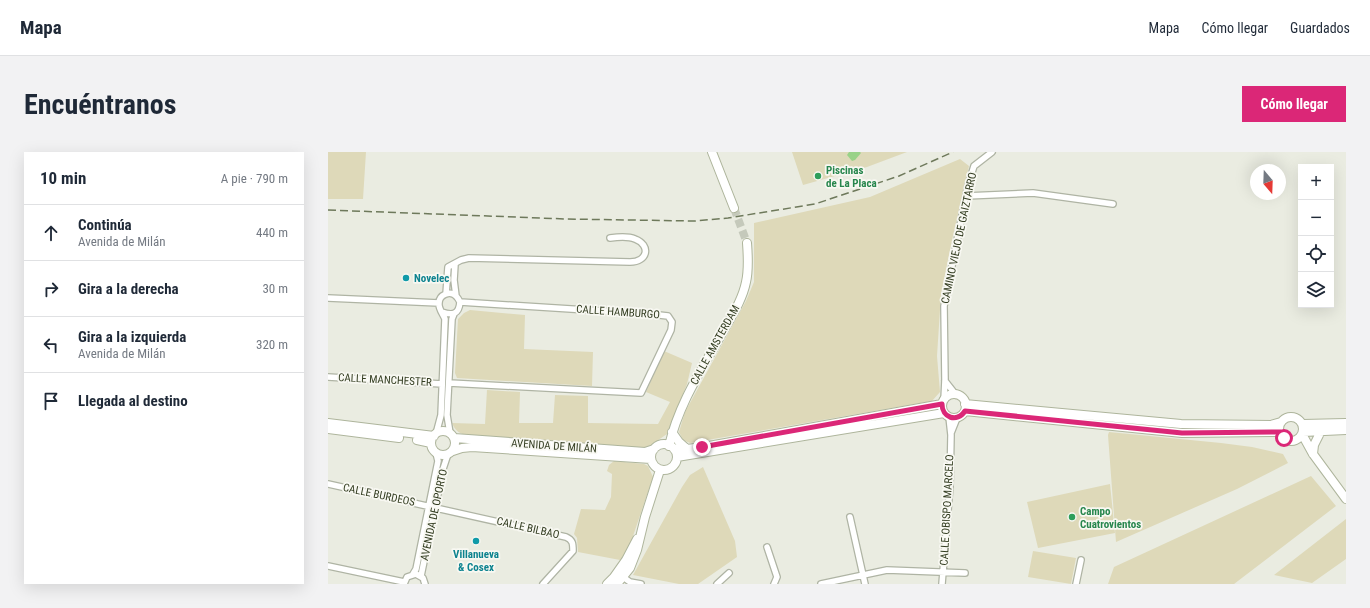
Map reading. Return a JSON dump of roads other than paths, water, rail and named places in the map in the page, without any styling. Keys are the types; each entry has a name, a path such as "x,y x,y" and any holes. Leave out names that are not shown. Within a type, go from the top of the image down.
{"street":[{"path":"712,152 734,208"},
{"name":"CAMINO VIEJO DE GAIZTARRO","path":"943,402 945,380 944,306 966,196 974,166 992,152"},
{"path":"966,196 1033,193 1113,204"},
{"path":"446,294 448,267 460,260 476,258 636,262 645,255 645,248 642,243 636,239 610,238"},
{"name":"CALLE AMSTERDAM","path":"673,450 672,432 683,403 736,308 746,284 749,264 747,243"},
{"path":"455,264 454,280 456,296 460,302 459,308 452,319 447,415 452,436 456,445 451,452 442,455 433,450 434,438 441,414 445,319 439,308 439,303 441,298 446,294 456,296"},
{"path":"328,298 439,303"},
{"name":"CALLE HAMBURGO","path":"449,383 641,393 671,330 672,322 668,316 650,314 460,302"},
{"path":"442,312 448,315 454,314"},
{"name":"CALLE MANCHESTER","path":"328,377 442,384"},
{"path":"945,380 956,395"},
{"path":"673,450 676,462 671,468 660,470 655,467 651,460 651,454 654,449 660,445 673,450 687,449 943,402 949,395 961,397 965,408 962,415 950,416 673,450"},
{"path":"943,402 950,416"},
{"path":"965,408 1181,424 1271,425 1281,422 1287,417 1294,417 1300,420 1301,432 1311,451 1346,499"},
{"path":"965,408 1182,433 1280,432"},
{"name":"CALLE OBISPO MARCELO","path":"942,584 950,486 950,416"},
{"path":"1281,422 1279,426 1280,432 1284,438 1289,440 1301,432 1346,423"},
{"path":"328,423 434,438"},
{"path":"328,429 434,438 443,432 452,436"},
{"path":"1301,432 1346,430"},
{"path":"1311,451 1321,431"},
{"path":"672,432 679,442 687,449"},
{"name":"AVENIDA DE MILÁN","path":"452,436 645,452 654,449"},
{"name":"AVENIDA DE MILÁN","path":"451,452 462,448 472,447 651,460"},
{"name":"AVENIDA DE OPORTO","path":"413,574 416,570 444,465 451,452"},
{"name":"AVENIDA DE OPORTO","path":"421,576 438,461 436,453"},
{"path":"617,584 632,563 637,550 660,470"},
{"name":"CALLE BURDEOS","path":"328,484 432,507"},
{"name":"CALLE BILBAO","path":"432,507 566,537 571,540 573,544 573,551 543,584"},
{"path":"850,518 865,584"},
{"path":"607,584 626,560 641,533"},
{"path":"767,547 777,577 774,584"},
{"path":"1076,584 1081,560"},
{"path":"328,566 404,583 407,577 413,574 421,576 425,584"},
{"path":"821,584 887,570 965,573"},
{"path":"717,584 729,573"},
{"path":"623,577 630,582 641,584"}],"tunnel":[{"path":"734,208 747,243"}],"railway":[{"path":"328,210 567,219 695,221 728,218 815,204 899,176 953,152"}],"place":[{"name":"Piscinas de La Placa","path":"818,176"},
{"name":"Novelec","path":"406,278"},
{"name":"Campo Cuatrovientos","path":"1072,517"},
{"name":"Villanueva & Cosex","path":"476,541"}]}
